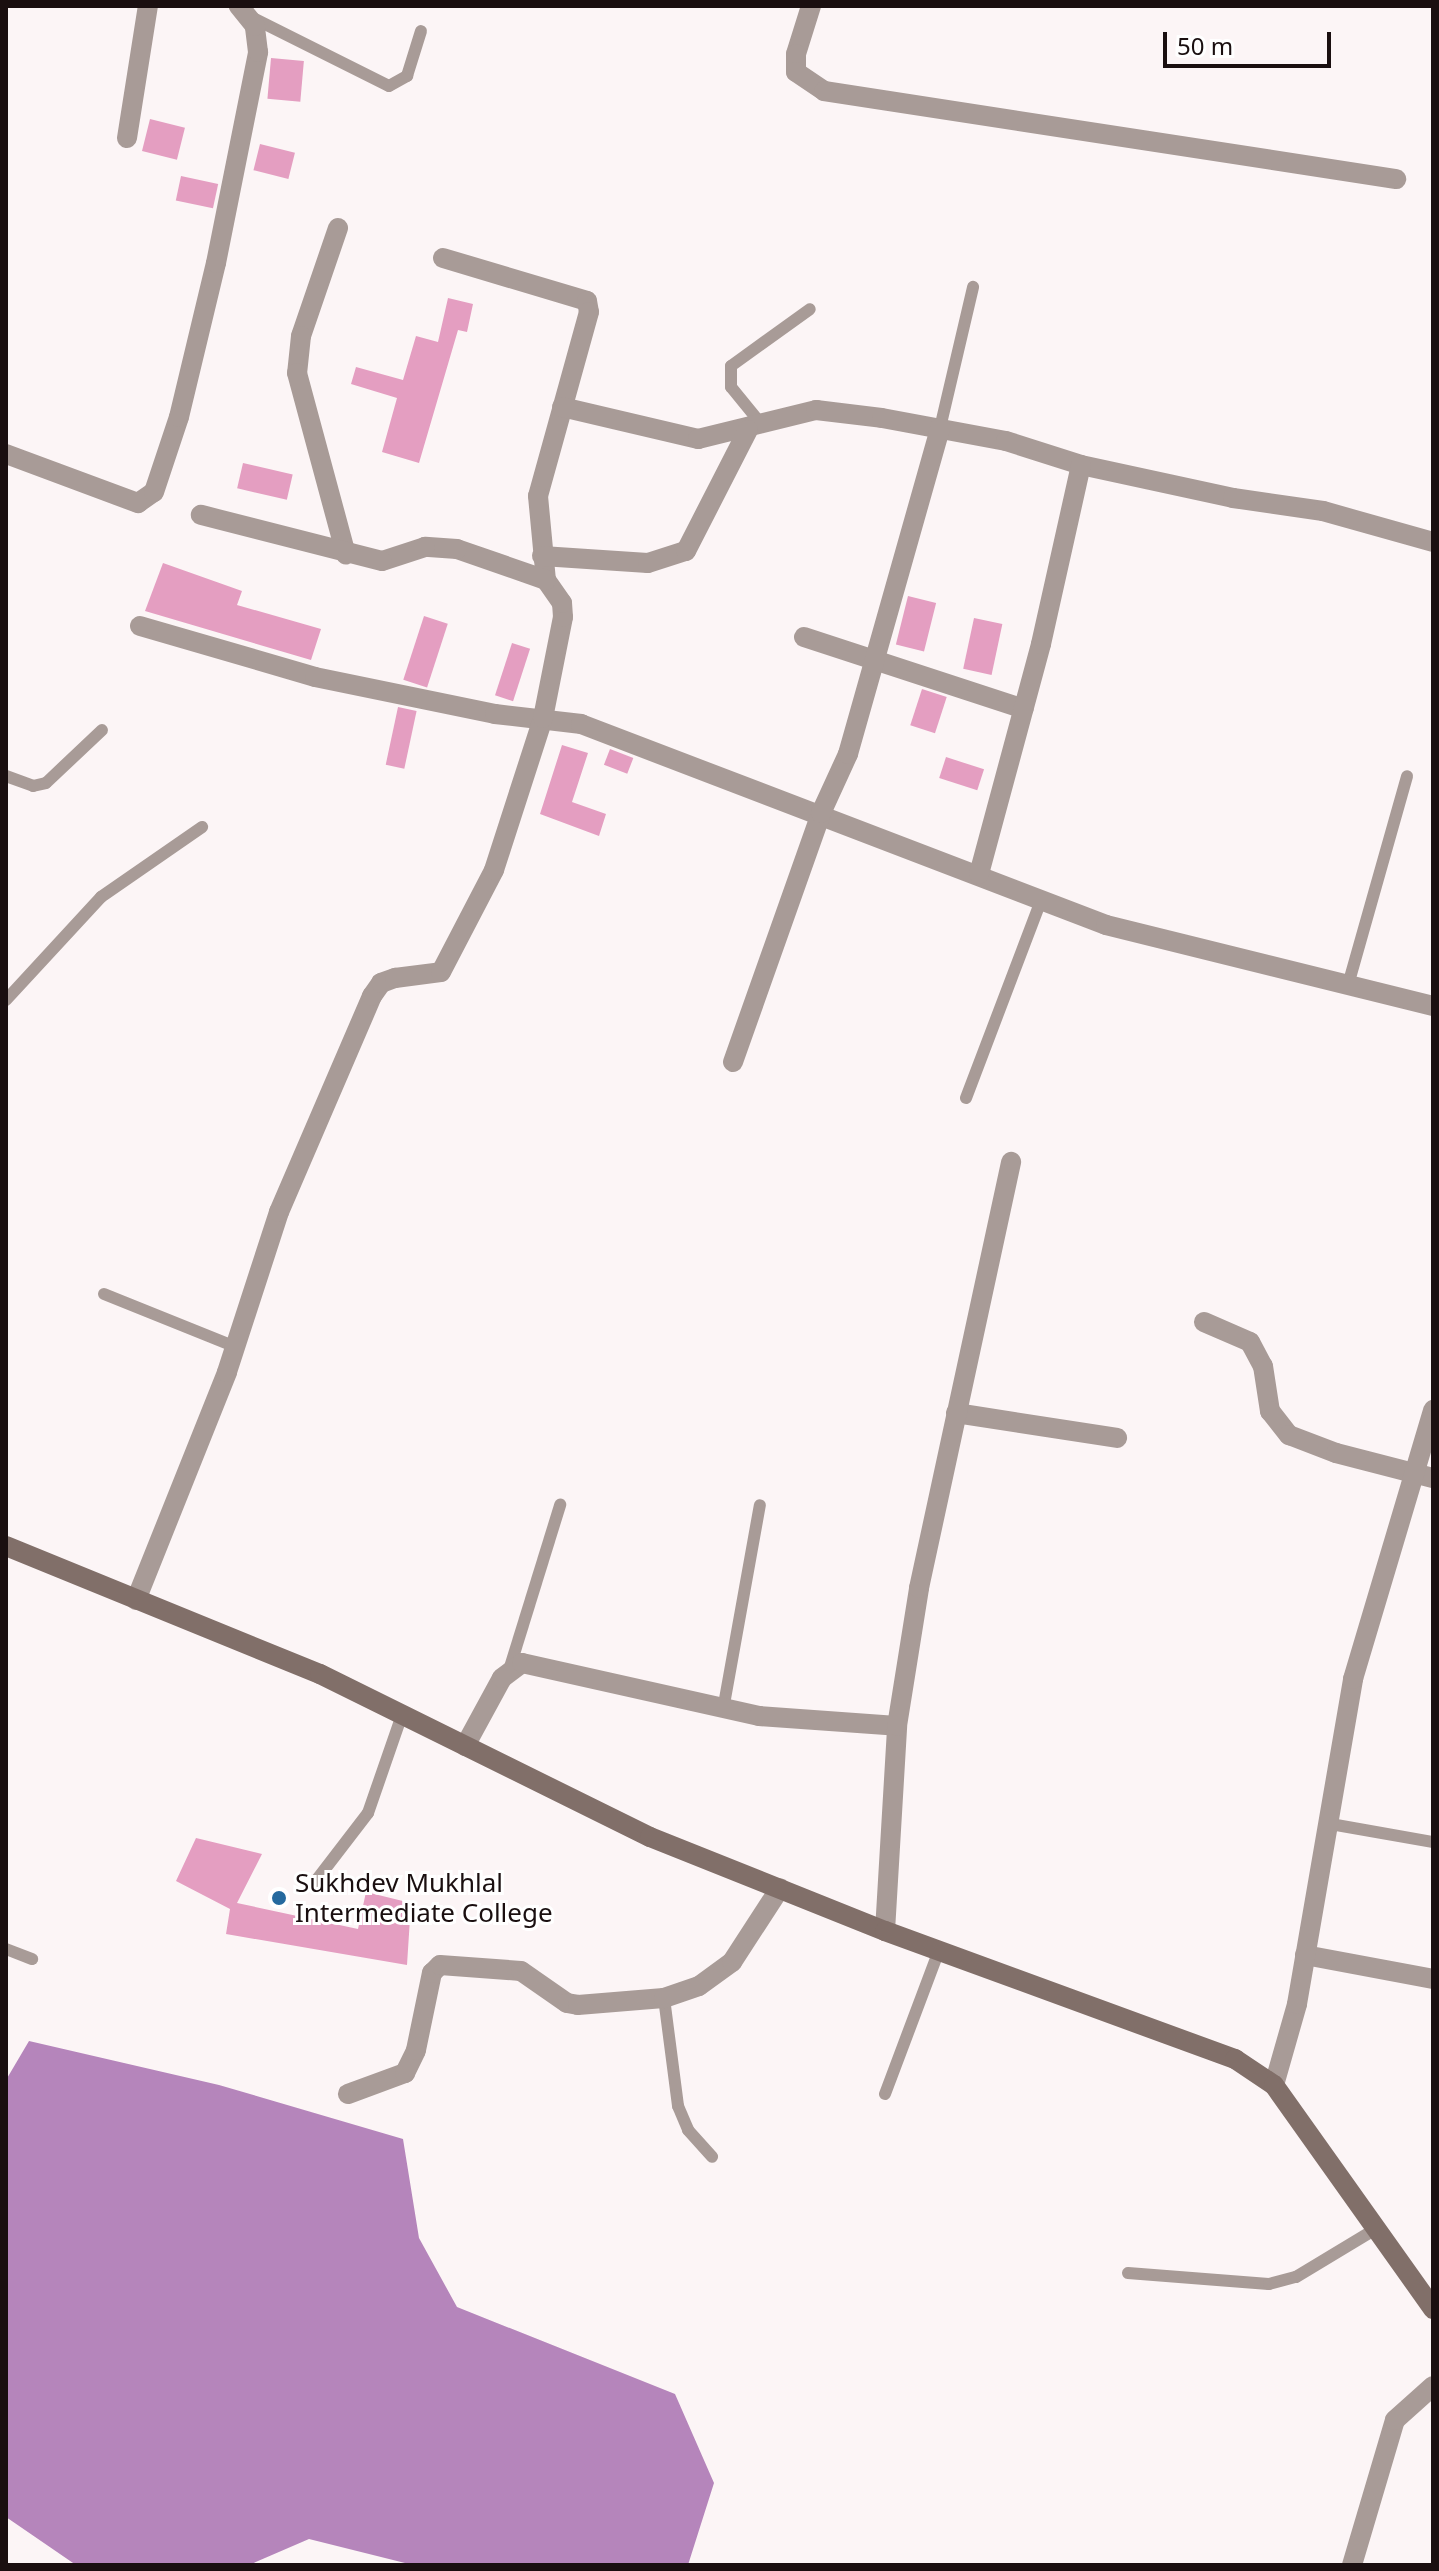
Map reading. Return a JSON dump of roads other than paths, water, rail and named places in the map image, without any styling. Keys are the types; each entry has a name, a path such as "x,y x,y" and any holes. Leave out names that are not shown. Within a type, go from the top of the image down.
{"main road":[{"path":"6,1546 403,1712 605,1818 885,1931 1235,2059 1274,2085 1433,2309"}],"street":[{"path":"127,138 148,6"},
{"path":"811,6 796,54 796,72 824,91 1396,179"},
{"path":"6,454 138,503 154,492 179,417 258,52 259,38 244,11"},
{"path":"338,228 301,336 297,373 346,554"},
{"path":"136,1600 236,1347 279,1212 372,996 381,983 441,972 451,959 504,845 543,718 563,617 562,603 546,580 538,496 589,312 587,301 443,258"},
{"path":"562,407 698,439 755,428 816,410 940,428 1006,441 1081,465 1323,511 1433,542"},
{"path":"542,556 648,563 686,551 755,428"},
{"path":"733,1062 821,813 848,754 872,658 940,428"},
{"path":"979,874 1024,709 1081,465"},
{"path":"201,515 382,561 442,546 546,580"},
{"path":"140,626 315,677 495,714 581,724 821,813 1041,901 1147,937 1433,1006"},
{"path":"804,637 1024,709"},
{"path":"885,1931 897,1726 919,1588 1011,1162"},
{"path":"1204,1322 1250,1342 1263,1366 1270,1411 1289,1435 1336,1453 1424,1475"},
{"path":"1274,2085 1288,2044 1353,1679 1424,1475 1433,1410"},
{"path":"956,1413 1117,1438"},
{"path":"465,1746 510,1667 536,1664 723,1710 789,1720 897,1726"},
{"path":"348,2094 405,2073 416,2050 432,1973 440,1965 521,1971 567,2003 578,2005 664,1998 699,1986 732,1962 780,1888"},
{"path":"1305,1955 1433,1979"},
{"path":"1352,2565 1395,2420 1433,2386"}],"lane":[{"path":"244,11 389,86 407,76 421,31"},
{"path":"940,428 973,287"},
{"path":"755,428 731,387 731,366 810,309"},
{"path":"6,776 33,786 46,783 102,730"},
{"path":"1348,985 1407,776"},
{"path":"6,1000 101,897 202,827"},
{"path":"966,1098 1041,901"},
{"path":"104,1294 236,1347"},
{"path":"510,1667 560,1505"},
{"path":"723,1710 760,1505"},
{"path":"315,1882 368,1813 403,1712"},
{"path":"1325,1823 1433,1842"},
{"path":"6,1949 32,1959"},
{"path":"885,2094 939,1950"},
{"path":"664,1998 678,2106 688,2130 712,2157"},
{"path":"1128,2273 1269,2284 1296,2277 1374,2230"}],"place":[{"name":"Sukhdev Mukhlal Intermediate College","path":"279,1898"}]}
